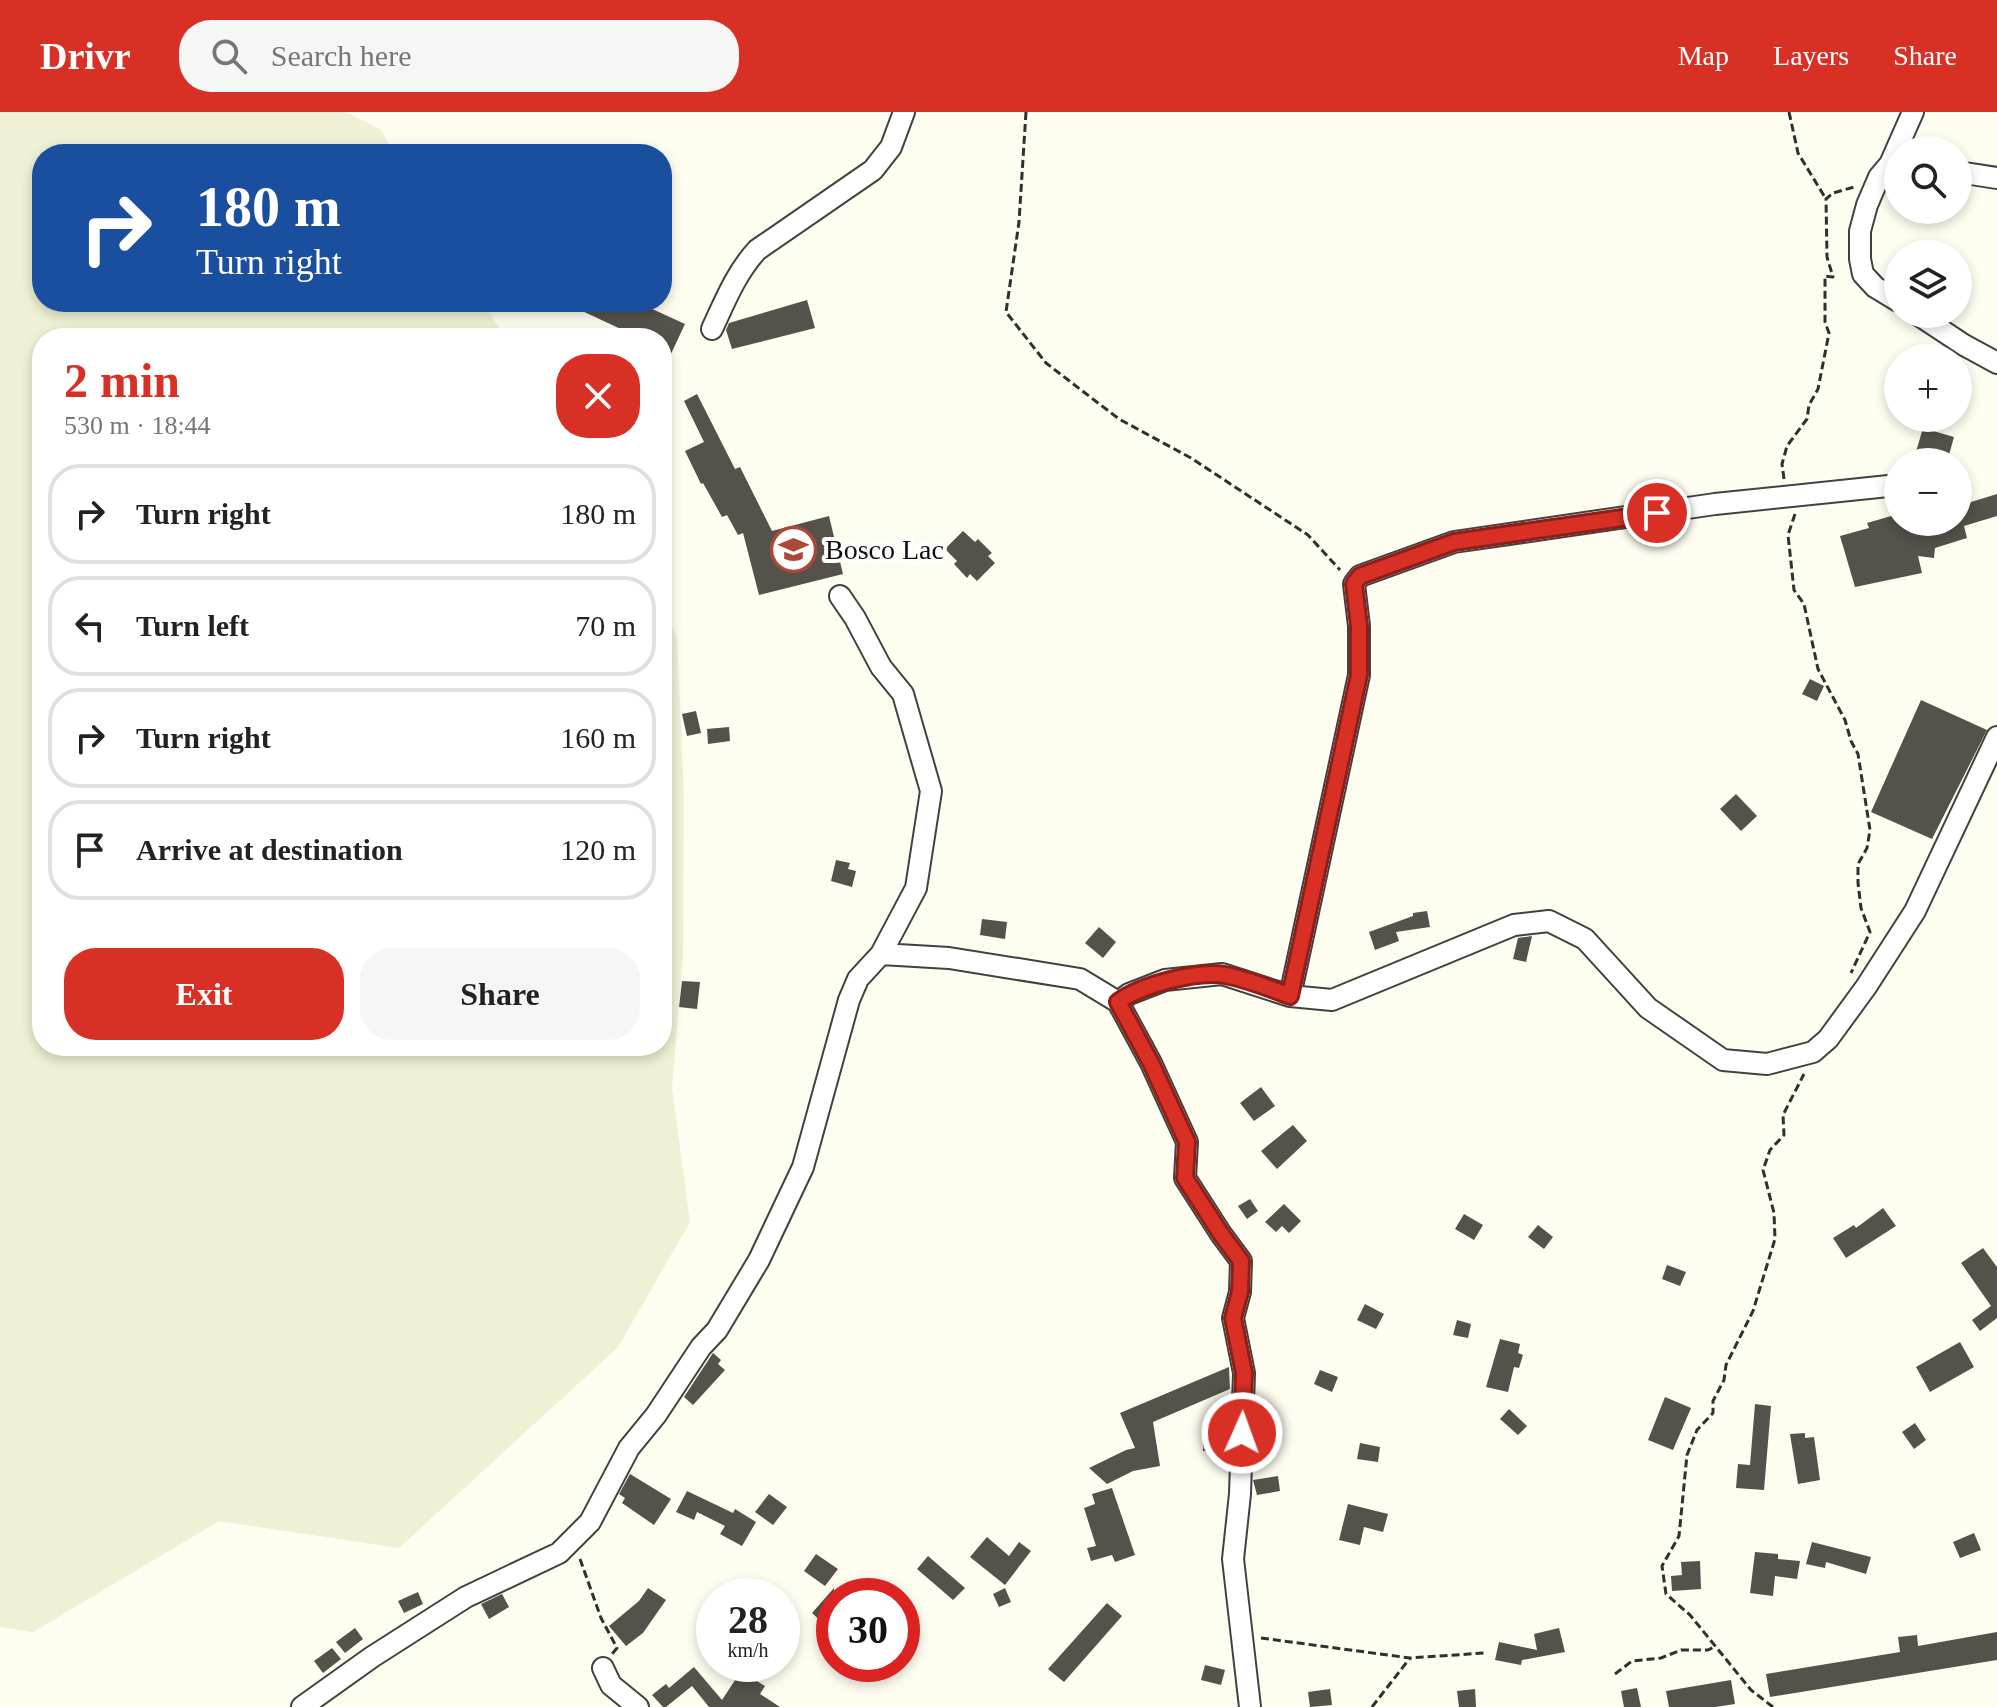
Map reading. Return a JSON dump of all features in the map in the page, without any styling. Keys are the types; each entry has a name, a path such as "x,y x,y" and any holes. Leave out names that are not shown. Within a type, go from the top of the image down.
{"street":[{"path":"712,329 735,279 757,250 873,170 891,147 904,112"},
{"path":"1905,136 1913,112"},
{"path":"1884,173 1879,177 1867,205 1860,231 1863,274 1884,292"},
{"path":"1972,174 1997,178"},
{"path":"1938,328 1997,363"},
{"path":"1290,996 1359,675 1359,626 1354,584 1360,576 1454,542 1715,504 1884,486"},
{"path":"302,1707 372,1657 466,1597 559,1553 575,1540 590,1522 629,1448 656,1415 701,1347 717,1330 759,1260 803,1167 849,1000 858,979 881,954 916,888 931,791 903,694 881,667 840,596"},
{"path":"1118,1002 1129,994 1165,980 1222,974 1290,996 1332,1000 1514,925 1549,921 1585,939 1648,1008 1723,1060 1767,1064 1813,1052 1828,1039 1851,1008 1915,911 1997,737"},
{"path":"881,954 949,958 1080,979 1118,1002 1151,1063 1187,1142 1185,1178 1241,1261 1240,1292 1233,1318 1244,1373 1240,1494 1233,1559 1250,1707"},
{"path":"603,1668 611,1685 638,1707"}],"path":[{"path":"1026,112 1019,222 1006,312 1046,363 1119,419 1191,458 1308,535 1354,584"},
{"path":"1789,112 1798,153 1826,199 1827,257 1833,277 1825,276 1825,322 1829,333 1818,389 1809,405 1807,419 1787,446 1782,464 1782,476 1798,506 1788,535 1794,590 1804,604 1818,669 1845,720 1858,754 1870,830 1867,848 1858,864 1861,908 1870,932 1846,982"},
{"path":"1826,199 1833,193 1858,186"},
{"path":"1773,1707 1751,1690 1690,1615 1666,1594 1662,1566 1679,1536 1687,1455 1697,1430 1713,1413 1713,1401 1724,1380 1726,1365 1753,1311 1775,1239 1774,1213 1763,1170 1770,1150 1784,1135 1783,1115 1796,1094 1813,1052"},
{"path":"575,1540 583,1572 617,1648 603,1668"},
{"path":"1240,1635 1410,1658 1484,1653"},
{"path":"1615,1674 1632,1661 1661,1658 1681,1650 1708,1650 1716,1646"},
{"path":"1372,1707 1410,1658"}],"green space":[{"path":"0,112 346,112 380,129 389,144 32,144 32,312 489,312 499,328 32,328 32,1056 672,1056 672,628 677,637 684,798 683,954 672,1088 690,1222 618,1347 399,1548 219,1521 33,1632 0,1627"}],"building":[{"path":"807,300 815,328 732,349 726,330 729,323"},
{"path":"584,312 659,312 685,324 672,352 672,328 619,328"},
{"path":"697,394 735,469 740,467 772,531 829,516 843,574 759,595 743,533 738,535 727,515 722,517 685,451 704,442 684,401"},
{"path":"1922,432 1954,437 1951,448 1917,448"},
{"path":"1997,494 1997,516 1972,524 1972,502"},
{"path":"1884,518 1884,536 1967,538 1935,548 1934,558 1918,556 1922,573 1855,587 1840,536 1869,528 1867,523"},
{"path":"963,531 975,542 978,539 992,553 988,556 995,563 977,581 970,574 967,578 945,549"},
{"path":"1810,679 1824,686 1817,701 1802,694"},
{"path":"1921,700 1987,730 1932,839 1871,812"},
{"path":"696,711 701,733 687,736 682,714"},
{"path":"729,727 730,741 708,744 707,729"},
{"path":"1736,794 1757,816 1741,831 1720,809"},
{"path":"836,860 850,863 848,869 856,871 852,887 831,881"},
{"path":"1427,911 1430,927 1396,932 1399,941 1375,950 1369,932 1413,916 1413,913"},
{"path":"982,919 1007,922 1005,939 980,935"},
{"path":"1099,927 1116,942 1103,958 1085,943"},
{"path":"1532,936 1526,962 1513,959 1518,938"},
{"path":"682,981 700,982 697,1009 679,1007"},
{"path":"1261,1087 1275,1106 1254,1121 1240,1103"},
{"path":"1293,1125 1307,1141 1277,1169 1261,1151"},
{"path":"1250,1199 1258,1211 1247,1219 1238,1206"},
{"path":"1284,1204 1301,1221 1289,1233 1282,1226 1276,1232 1265,1222"},
{"path":"1883,1208 1896,1226 1846,1258 1833,1238 1854,1225 1856,1228"},
{"path":"1464,1214 1483,1225 1474,1240 1455,1229"},
{"path":"1538,1225 1553,1237 1544,1249 1528,1237"},
{"path":"1983,1248 1997,1267 1997,1318 1980,1331 1972,1320 1991,1306 1961,1263"},
{"path":"1667,1265 1686,1272 1680,1286 1662,1279"},
{"path":"1365,1304 1384,1314 1376,1329 1357,1320"},
{"path":"1457,1320 1471,1324 1468,1338 1453,1335"},
{"path":"1500,1339 1520,1344 1518,1353 1523,1355 1519,1368 1514,1367 1508,1392 1486,1387"},
{"path":"1960,1342 1974,1367 1930,1392 1916,1367"},
{"path":"713,1353 721,1360 718,1364 725,1370 693,1405 684,1397"},
{"path":"1229,1367 1230,1389 1153,1422 1160,1466 1133,1471 1107,1484 1089,1468 1135,1448 1120,1413"},
{"path":"1320,1370 1338,1377 1332,1392 1314,1384"},
{"path":"1665,1397 1691,1408 1673,1450 1648,1440"},
{"path":"1755,1404 1771,1406 1764,1490 1736,1488 1738,1464 1750,1465"},
{"path":"1509,1409 1527,1426 1518,1435 1500,1419"},
{"path":"1915,1423 1926,1440 1914,1449 1902,1432"},
{"path":"1805,1433 1805,1438 1814,1437 1820,1480 1798,1484 1790,1434"},
{"path":"1218,1434 1219,1450 1203,1451 1203,1435"},
{"path":"1360,1443 1380,1447 1378,1462 1357,1459"},
{"path":"630,1474 671,1499 654,1525 622,1503 625,1498 619,1494"},
{"path":"1278,1476 1280,1491 1257,1495 1253,1480"},
{"path":"1112,1488 1135,1555 1115,1562 1112,1555 1091,1561 1087,1548 1096,1546 1084,1508 1095,1504 1092,1494"},
{"path":"687,1491 733,1513 735,1509 756,1522 742,1546 720,1534 725,1526 697,1512 694,1520 676,1512"},
{"path":"769,1494 787,1507 773,1525 755,1512"},
{"path":"1348,1504 1388,1514 1383,1532 1364,1527 1360,1545 1339,1540"},
{"path":"1974,1533 1981,1550 1960,1558 1953,1542"},
{"path":"987,1537 1009,1556 1019,1542 1031,1551 1005,1585 970,1557"},
{"path":"1812,1542 1871,1557 1866,1574 1826,1562 1825,1568 1806,1564"},
{"path":"1755,1552 1778,1554 1778,1559 1800,1561 1797,1579 1775,1576 1773,1596 1750,1593"},
{"path":"816,1554 838,1569 831,1578 816,1580 804,1571"},
{"path":"928,1556 965,1588 953,1600 917,1569"},
{"path":"1700,1561 1701,1589 1672,1591 1671,1576 1682,1575 1681,1562"},
{"path":"648,1588 666,1600 643,1633 626,1646 609,1626 639,1601"},
{"path":"1005,1588 1011,1602 999,1607 993,1594"},
{"path":"418,1592 423,1604 404,1613 398,1601"},
{"path":"502,1594 509,1607 489,1619 481,1604"},
{"path":"1107,1603 1122,1616 1064,1682 1048,1669"},
{"path":"355,1628 363,1639 345,1653 336,1642"},
{"path":"1559,1628 1565,1652 1522,1660 1521,1665 1495,1660 1499,1642 1537,1650 1534,1634"},
{"path":"1997,1632 1997,1660 1770,1697 1766,1674 1900,1652 1898,1637 1917,1635 1918,1646"},
{"path":"332,1648 341,1659 323,1673 314,1661"},
{"path":"1205,1665 1225,1670 1221,1685 1201,1680"},
{"path":"694,1667 696,1682 707,1682 722,1700 734,1682 759,1682 765,1686 760,1694 780,1707 709,1707 692,1686 663,1707 652,1695 666,1684 669,1688"},
{"path":"1731,1680 1735,1704 1669,1707 1666,1691"},
{"path":"1637,1688 1641,1707 1624,1707 1621,1691"},
{"path":"1330,1689 1332,1705 1310,1707 1308,1692"},
{"path":"1475,1689 1476,1707 1459,1707 1457,1691"}],"place":[{"name":"Bosco Lac","path":"794,549"}],"route":[{"path":"1242,1433 1244,1373 1233,1318 1240,1292 1241,1261 1185,1178 1187,1142 1151,1063 1118,1002 1129,994 1165,980 1222,974 1290,996 1359,675 1359,626 1354,584 1360,576 1454,542 1657,513"}]}
